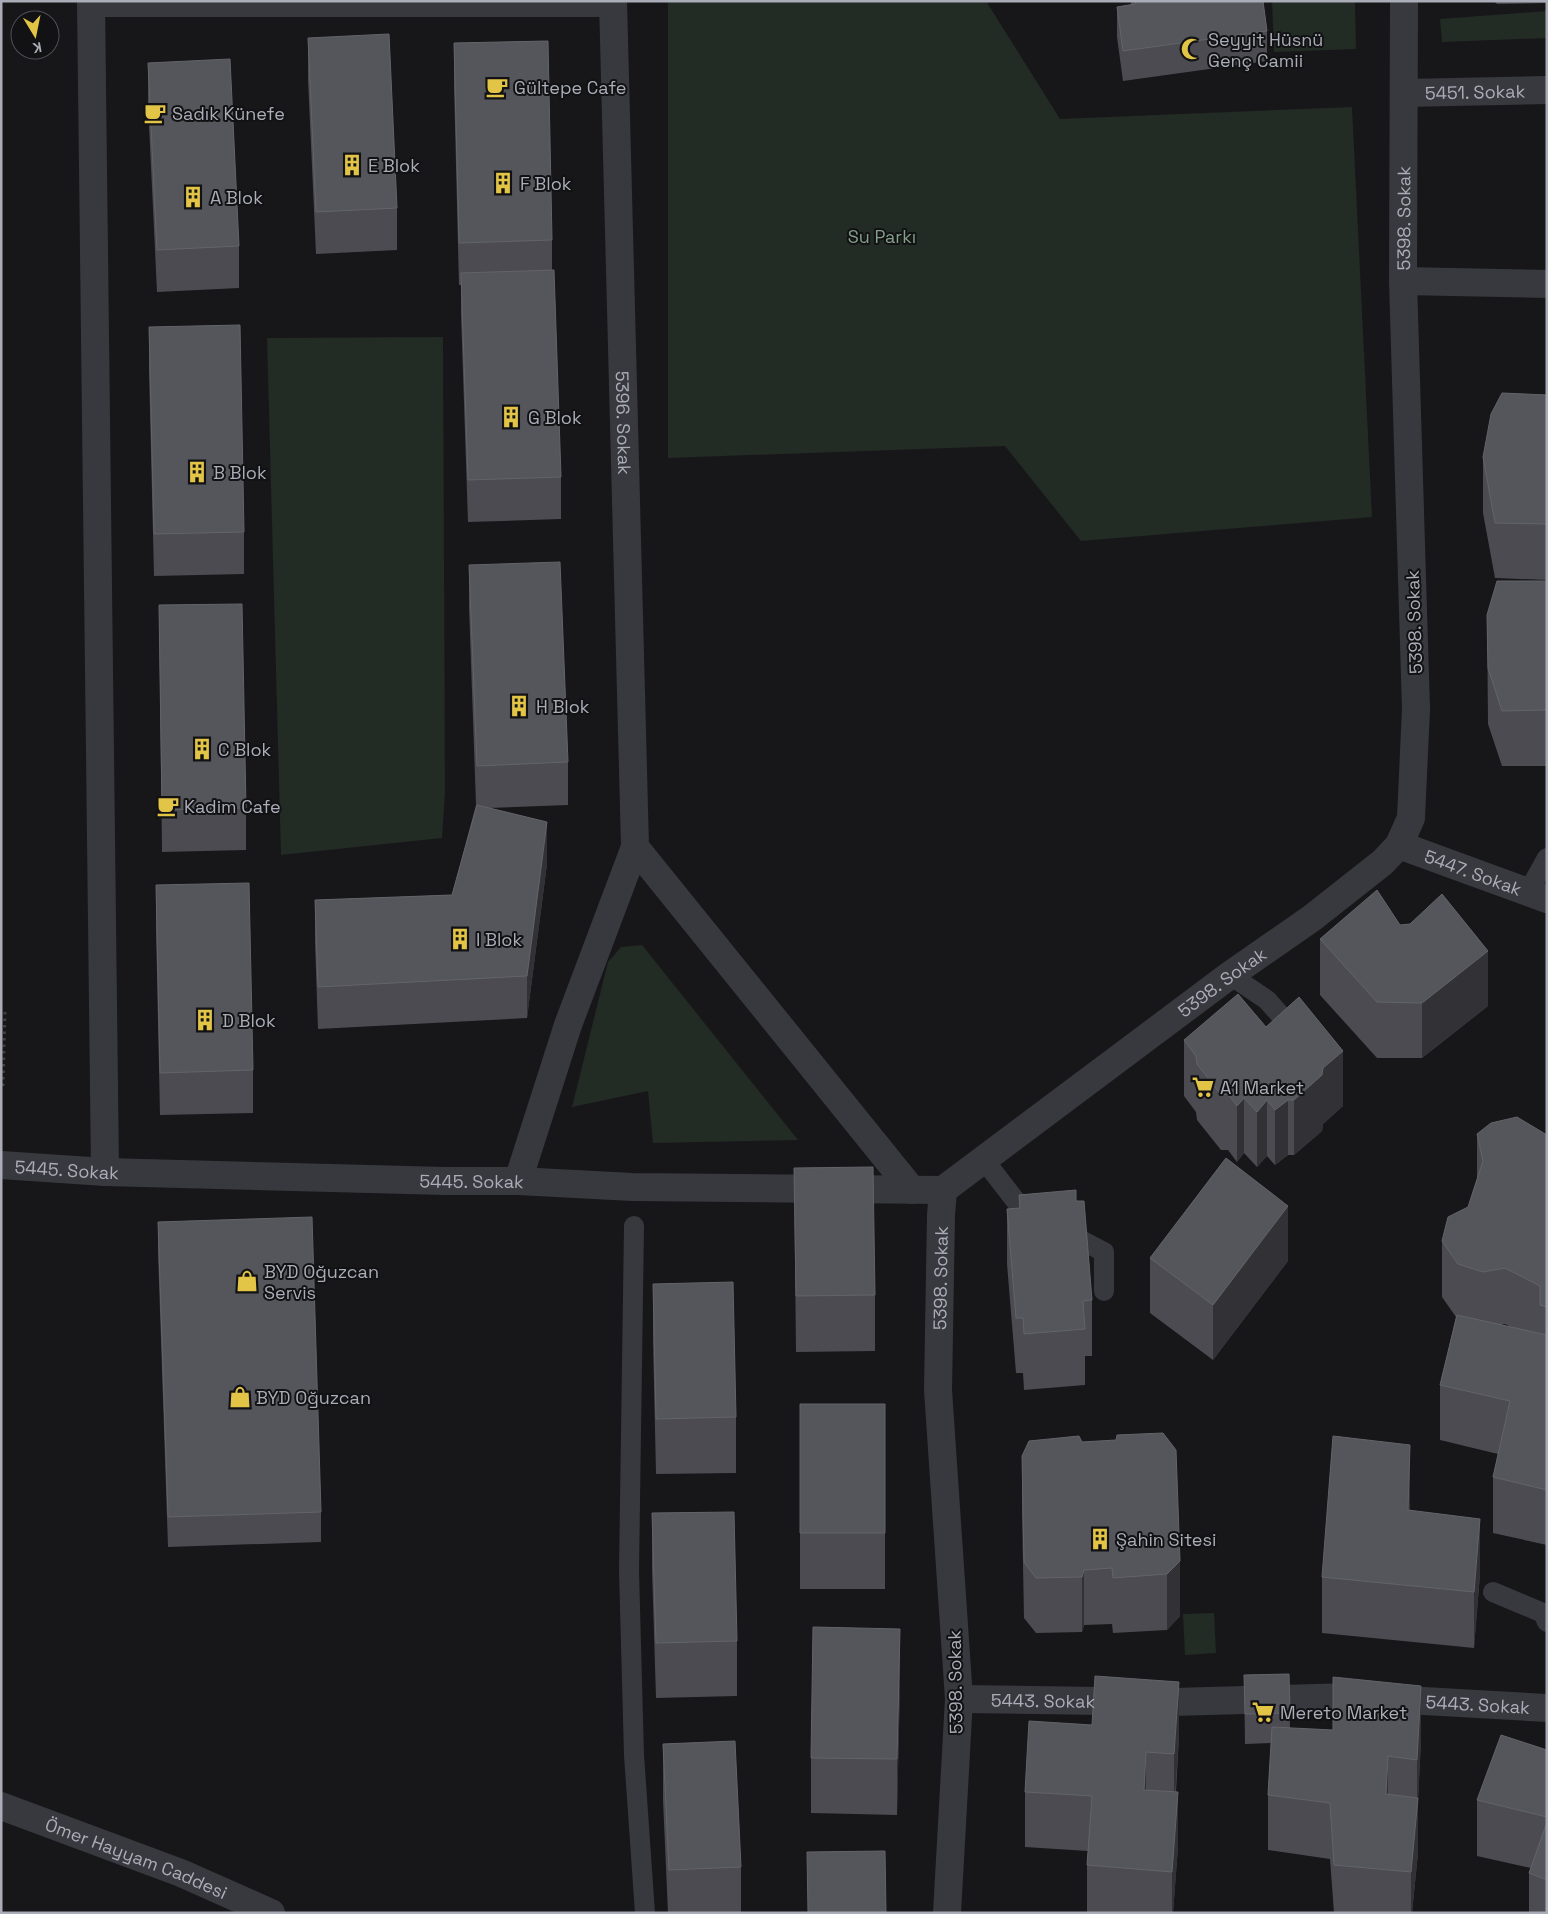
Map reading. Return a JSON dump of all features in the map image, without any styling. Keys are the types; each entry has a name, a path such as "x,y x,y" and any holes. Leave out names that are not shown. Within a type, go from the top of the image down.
{"street":[{"name":"5398. Sokak","path":"947,1913 958,1699 938,1390 941,1215 944,1190 1230,975 1312,918 1382,862 1399,845 1412,818 1416,709 1403,281 1404,1"},
{"path":"106,1172 91,2 613,2"},
{"name":"5396. Sokak","path":"613,2 635,846"},
{"name":"5451. Sokak","path":"1404,93 1547,90"},
{"path":"1403,281 1547,284"},
{"name":"5447. Sokak","path":"1399,845 1537,896"},
{"path":"518,1181 568,1025 635,846"},
{"path":"635,846 912,1190"},
{"name":"5445. Sokak","path":"1,1165 106,1172 446,1181 518,1181 632,1187 944,1190"},
{"name":"5443. Sokak","path":"958,1699 1173,1702 1353,1697 1545,1702"},
{"name":"Ömer Hayyam Caddesi","path":"1,1806 181,1873 272,1913"}],"lane":[{"path":"1537,896 1547,858"},
{"path":"1230,975 1267,1000 1310,1048"},
{"path":"984,1160 1022,1209 1104,1252 1104,1291"},
{"path":"634,1226 629,1571 634,1755 645,1913"},
{"path":"1493,1592 1543,1613 1547,1622"}],"path":[{"path":"3,1086 5,1011"}],"green space":[{"name":"Su Parkı","path":"668,1 986,1 1060,119 1352,107 1372,517 1081,541 1005,446 668,458"},
{"path":"1272,1 1355,1 1356,49 1274,52"},
{"path":"1547,11 1547,38 1442,42 1440,19"},
{"path":"443,337 445,792 442,838 281,855 267,338"},
{"path":"642,945 798,1140 653,1143 648,1091 572,1107 608,962 621,947"},
{"path":"1214,1613 1216,1653 1185,1655 1183,1614"}],"building":[{"path":"1135,1 1263,1 1267,31 1123,51 1117,7 1135,4"},
{"name":"E Blok","path":"389,34 397,208 316,212 308,38"},
{"name":"F Blok","path":"548,41 552,240 459,243 454,43"},
{"name":"A Blok","path":"230,59 239,246 157,250 148,63"},
{"name":"G Blok","path":"554,270 561,477 468,480 461,273"},
{"name":"B Blok","path":"240,325 244,532 154,534 149,327"},
{"path":"1502,393 1547,395 1547,524 1495,523 1483,457 1491,414"},
{"name":"H Blok","path":"560,562 568,762 477,766 469,565"},
{"path":"1497,581 1547,581 1547,710 1502,711 1488,668 1487,615"},
{"name":"C Blok","path":"242,604 246,808 162,810 159,605"},
{"name":"I Blok","path":"477,805 547,822 527,976 318,987 315,900 452,895"},
{"name":"D Blok","path":"249,883 253,1070 160,1073 156,885"},
{"path":"1377,890 1400,925 1410,924 1442,894 1488,951 1422,1003 1377,1002 1320,939"},
{"path":"1238,994 1266,1027 1299,997 1343,1051 1323,1068 1322,1075 1294,1100 1288,1100 1275,1110 1267,1100 1257,1112 1244,1098 1237,1106 1228,1094 1221,1095 1197,1064 1196,1056 1184,1040"},
{"path":"1517,1117 1547,1135 1547,1307 1540,1305 1540,1286 1505,1268 1483,1272 1458,1264 1442,1241 1448,1217 1468,1207 1483,1161 1477,1134 1491,1123"},
{"path":"1226,1158 1288,1206 1213,1305 1150,1258"},
{"path":"873,1167 875,1295 796,1296 794,1168"},
{"path":"1076,1190 1076,1201 1084,1201 1092,1300 1083,1301 1085,1329 1024,1334 1023,1318 1016,1318 1007,1209 1020,1208 1019,1195"},
{"name":"BYD Oğuzcan","path":"312,1217 321,1512 168,1517 158,1222"},
{"path":"733,1282 736,1417 656,1419 653,1284"},
{"path":"1457,1315 1547,1335 1547,1490 1493,1477 1510,1401 1440,1385"},
{"path":"800,1404 885,1404 885,1533 800,1533"},
{"path":"1163,1433 1176,1450 1180,1561 1167,1574 1113,1578 1112,1568 1084,1570 1082,1577 1036,1578 1024,1562 1022,1456 1029,1441 1079,1436 1082,1442 1116,1440 1117,1435"},
{"path":"1333,1436 1410,1445 1408,1510 1480,1519 1474,1592 1322,1577"},
{"path":"734,1512 737,1641 656,1643 652,1513"},
{"path":"813,1627 900,1629 897,1759 811,1758"},
{"path":"1289,1674 1290,1713 1245,1714 1244,1675"},
{"path":"1095,1676 1179,1682 1174,1754 1146,1752 1144,1790 1178,1792 1172,1872 1087,1865 1092,1796 1025,1792 1029,1721 1092,1725"},
{"path":"1333,1677 1421,1686 1417,1760 1388,1756 1386,1794 1418,1798 1411,1872 1334,1865 1330,1803 1268,1795 1272,1727 1333,1730"},
{"path":"1501,1735 1547,1750 1547,1817 1477,1800"},
{"path":"735,1741 741,1867 669,1870 663,1744"},
{"path":"1547,1822 1547,1880 1529,1873"},
{"path":"885,1851 886,1913 808,1913 807,1852"}],"place":[{"name":"Seyyit Hüsnü Genç Camii","path":"1192,49"},
{"name":"Gültepe Cafe","path":"497,87"},
{"name":"Sadık Künefe","path":"155,113"},
{"name":"E Blok","path":"352,165"},
{"name":"F Blok","path":"503,183"},
{"name":"A Blok","path":"193,197"},
{"name":"G Blok","path":"511,417"},
{"name":"B Blok","path":"197,472"},
{"name":"H Blok","path":"519,706"},
{"name":"C Blok","path":"202,749"},
{"name":"Kadim Cafe","path":"168,806"},
{"name":"I Blok","path":"460,939"},
{"name":"D Blok","path":"205,1020"},
{"name":"A1 Market","path":"1203,1087"},
{"name":"BYD Oğuzcan Servis","path":"247,1281"},
{"name":"BYD Oğuzcan","path":"240,1397"},
{"name":"Şahin Sitesi","path":"1100,1539"},
{"name":"Mereto Market","path":"1263,1712"}]}
